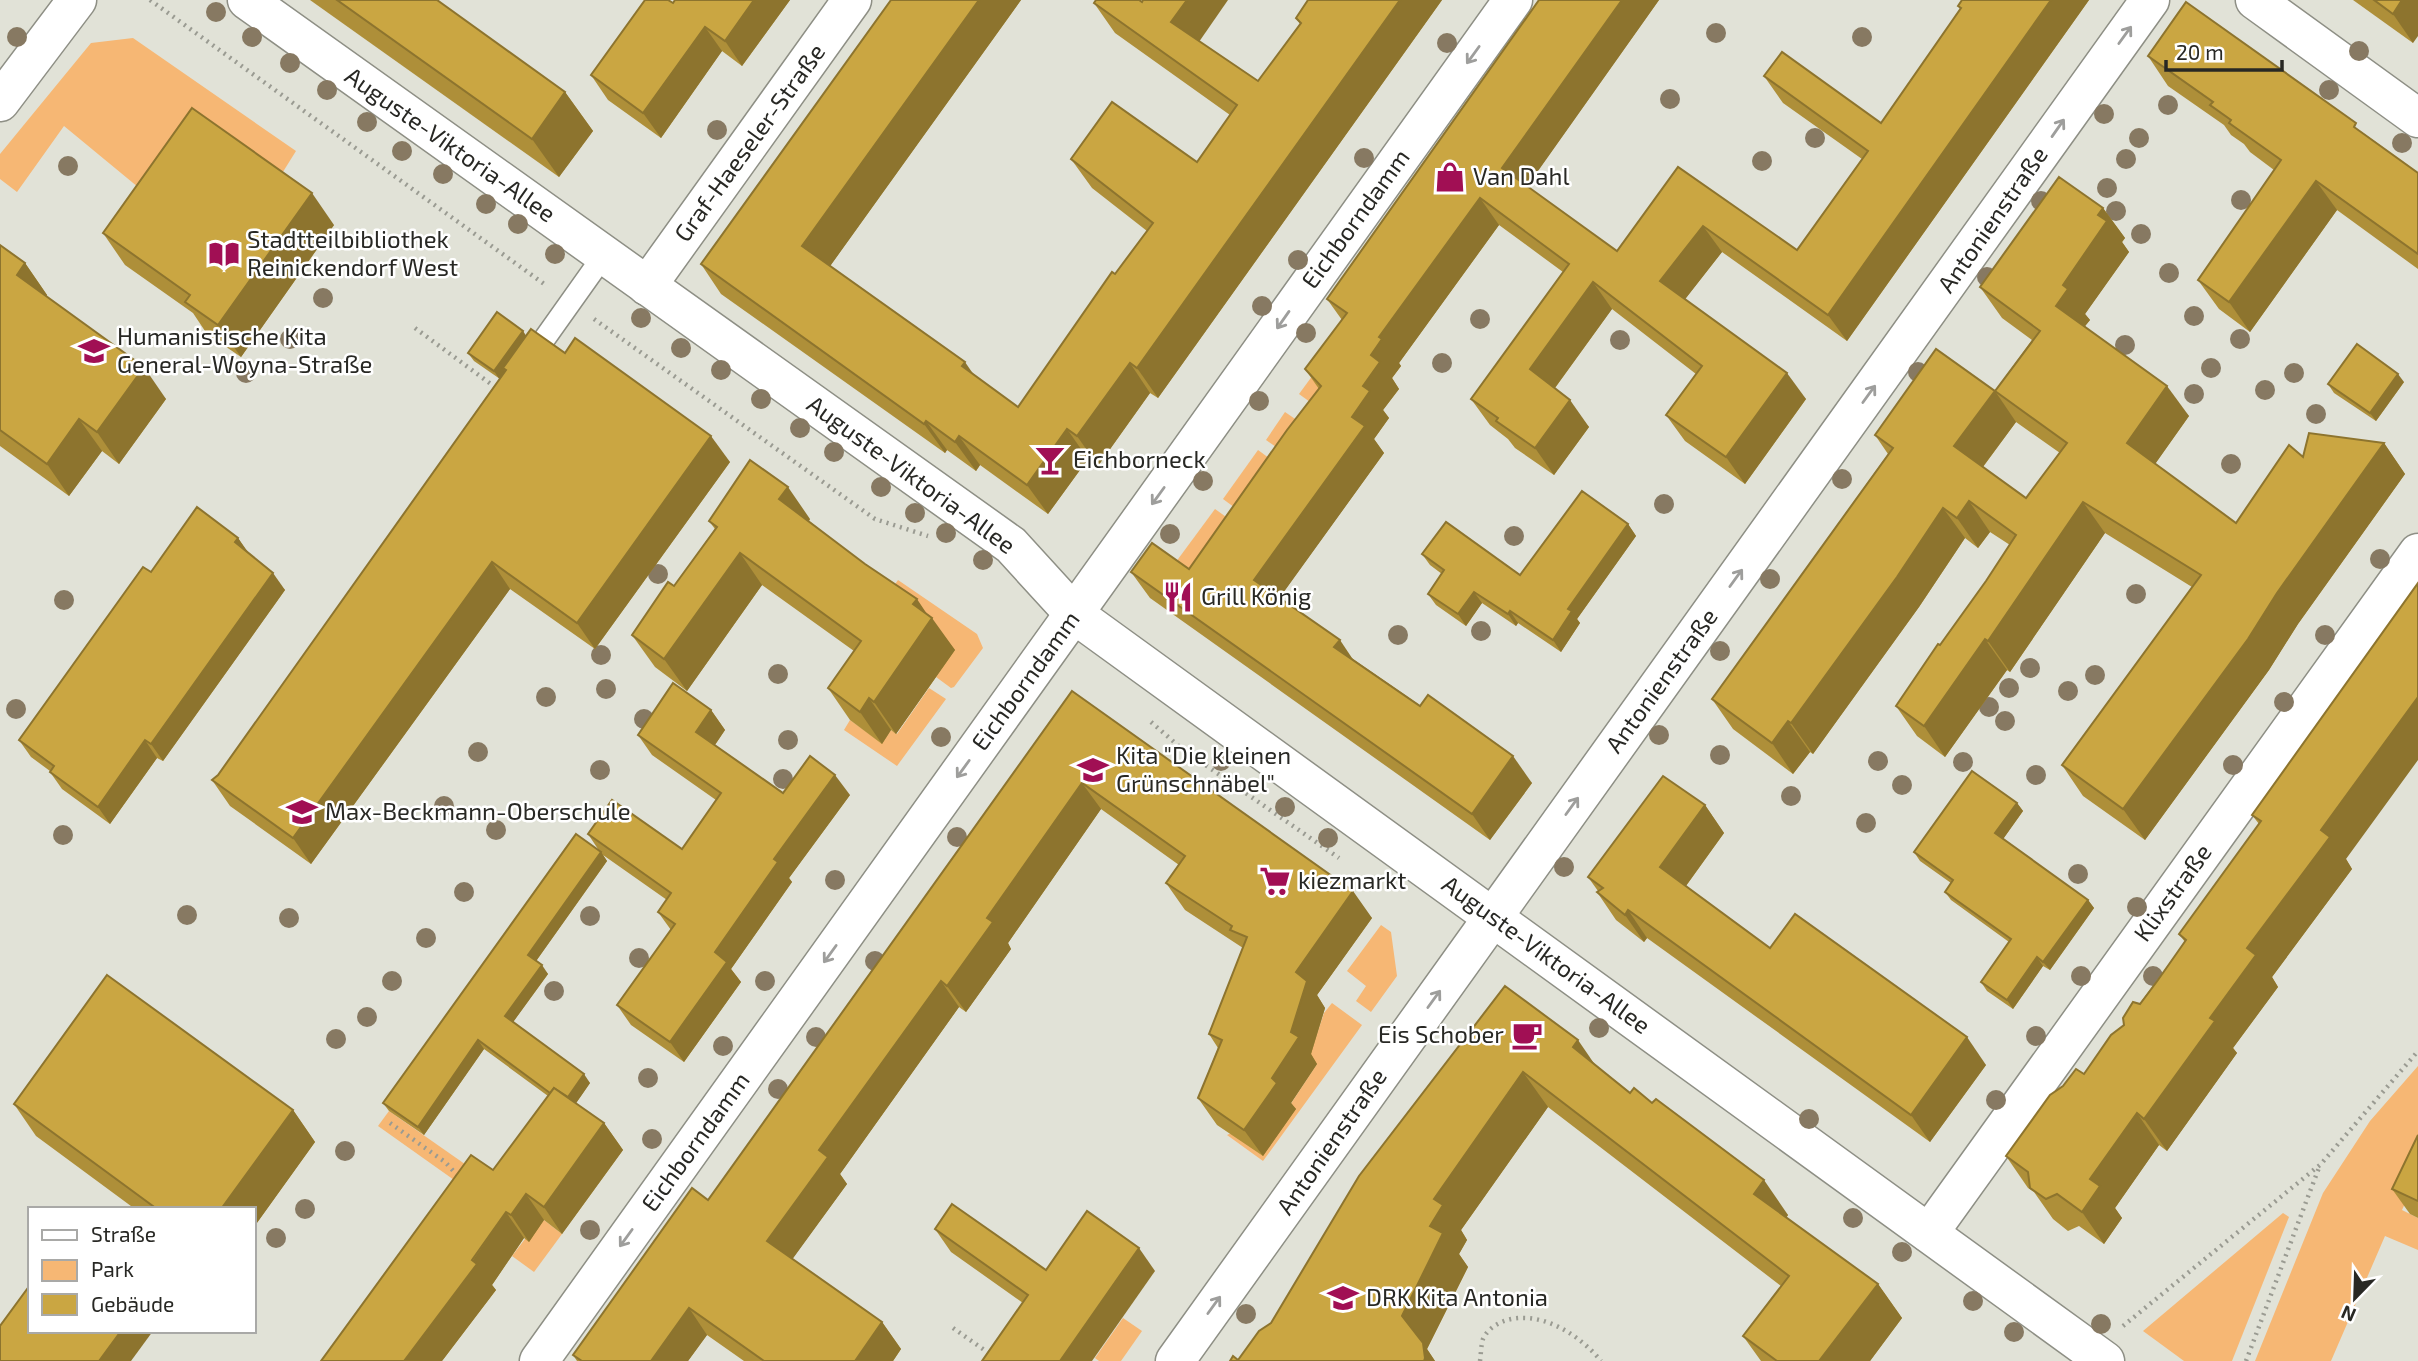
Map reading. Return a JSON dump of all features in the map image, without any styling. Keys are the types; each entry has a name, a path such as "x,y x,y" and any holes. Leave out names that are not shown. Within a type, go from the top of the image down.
{"street":[{"path":"0,103 77,0"},
{"name":"Auguste-Viktoria-Allee","path":"247,0 1011,545 1074,614 1929,1233 2111,1345"},
{"name":"Graf-Haeseler-Straße","path":"647,286 852,0"},
{"name":"Eichborndamm","path":"538,1361 1513,0"},
{"name":"Antonienstraße","path":"1175,1361 2150,0"},
{"path":"2255,0 2418,118"},
{"name":"Klixstraße","path":"1929,1233 2418,553"}],"lane":[{"path":"505,395 604,255"}],"path":[{"path":"149,0 875,519 933,538"},
{"path":"415,328 505,395"},
{"path":"1143,715 1181,748 1347,864"},
{"path":"2111,1345 2321,1164 2418,1051"},
{"path":"390,1123 445,1162 466,1183"},
{"path":"2246,1361 2321,1164"},
{"path":"1480,1361 1483,1339 1495,1325 1515,1318 1540,1320 1562,1329 1601,1361"},
{"path":"953,1328 1000,1361"}],"green space":[{"path":"133,38 296,151 276,183 144,192 64,126 17,192 0,179 0,154 91,43"},
{"path":"1335,345 1317,407 1299,394"},
{"path":"1285,412 1304,425 1300,464 1266,440"},
{"path":"1258,450 1292,475 1257,524 1223,499"},
{"path":"1215,509 1250,534 1207,595 1170,570"},
{"path":"898,580 977,634 983,648 954,687 951,688 936,677 954,650 887,596"},
{"path":"929,688 946,699 897,766 844,730 850,720 882,743 891,730 897,734"},
{"path":"1381,925 1391,932 1397,976 1371,1012 1356,1001 1366,986 1347,971"},
{"path":"1332,1003 1362,1025 1263,1161 1227,1135 1290,1105 1317,1064 1309,1058 1324,1013"},
{"path":"2418,1066 2418,1188 2413,1186 2402,1210 2418,1218 2418,1250 2385,1236 2331,1361 2255,1361 2323,1193 2370,1121"},
{"path":"389,1111 482,1176 471,1192 378,1126"},
{"path":"2283,1213 2289,1217 2232,1361 2184,1361 2143,1331"},
{"path":"544,1220 562,1234 534,1272 512,1256"},
{"path":"1123,1318 1142,1331 1121,1361 1099,1361 1095,1358"}],"building":[{"path":"337,0 437,0 565,92 532,139"},
{"path":"645,0 668,0 673,3 675,0 754,0 725,41 705,27 643,113 591,75"},
{"path":"891,0 979,0 802,246 965,362 962,366 1018,407 1112,272 1115,274 1153,223 1071,159 1112,102 1197,162 1237,105 1094,3 1096,0 1187,0 1171,22 1258,81 1301,23 1296,18 1308,0 1400,0 1137,368 1130,363 1077,436 1067,429 1027,485 959,436 955,442 926,421 924,424 701,264"},
{"path":"1539,0 1622,0 1502,168 1617,251 1678,167 1797,250 1868,151 1764,76 1782,52 1881,123 1961,8 1958,6 1962,0 2051,0 1828,315 1703,226 1660,281 1787,373 1726,457 1666,415 1702,366 1593,282 1530,369 1570,400 1535,448 1496,421 1498,418 1471,399 1569,264 1480,198 1379,337 1382,339 1371,355 1380,362 1363,386 1370,391 1352,417 1365,426 1254,580 1340,640 1334,647 1420,706 1428,695 1513,756 1472,814 1131,572 1152,543 1189,569 1321,386 1305,369 1347,313 1327,299"},
{"path":"2374,0 2402,0 2393,14"},
{"path":"2186,2 2356,123 2354,127 2418,173 2418,254 2316,181 2229,302 2198,280 2281,160 2229,123 2231,120 2210,105 2213,102 2148,56"},
{"name":"Stadtteilbibliothek Reinickendorf West","path":"192,108 312,193 218,325 185,302 190,295 103,233"},
{"path":"2059,177 2103,208 2098,215 2107,221 2063,285 2068,289 2056,306 2167,386 2127,443 2236,523 2289,445 2303,457 2309,433 2384,443 2277,593 2248,639 2123,809 2062,765 2201,575 2083,502 1988,641 1985,639 1924,726 1896,706 2016,535 1969,501 1957,518 1943,508 1897,577 1791,723 1788,721 1772,743 1712,699 1893,448 1875,435 1936,349 1995,391 2040,331 1980,287","holes":["1995,391 2067,443 2026,498 1954,446"]},
{"path":"0,245 25,263 17,275 144,367 97,432 79,419 47,464 0,430"},
{"path":"497,312 523,331 494,371 468,353"},
{"path":"531,329 565,353 575,338 711,436 577,623 492,562 293,838 212,780 506,370 503,368"},
{"path":"2357,344 2398,374 2370,413 2328,384"},
{"path":"750,460 788,487 779,499 865,564 917,599 913,604 932,618 874,702 869,698 860,712 828,688 861,641 740,553 664,659 632,635 668,582 674,586 717,527 709,521"},
{"path":"1582,491 1628,524 1568,609 1572,611 1553,640 1510,611 1508,614 1474,592 1458,614 1428,594 1444,570 1422,554 1446,522 1520,575"},
{"path":"197,507 238,538 235,542 273,573 151,744 145,740 98,807 50,772 54,766 19,740 143,567 151,572"},
{"path":"2418,583 2418,697 2321,830 2330,837 2247,948 2256,955 2210,1018 2215,1021 2144,1119 2137,1113 2090,1179 2100,1186 2082,1212 2057,1194 2046,1199 2030,1188 2028,1172 2006,1156 2050,1095 2063,1086 2076,1069 2084,1074 2111,1035 2124,1025 2123,1018 2133,1002 2140,1004 2158,980 2186,940 2179,934 2261,821 2252,815"},
{"path":"673,683 711,710 696,732 783,793 810,756 835,775 774,859 778,862 715,952 727,962 670,1042 617,1005 675,924 658,912 671,893 588,834 612,800 682,849 721,793 638,735"},
{"path":"1072,691 1353,891 1296,972 1307,981 1291,1032 1299,1037 1272,1078 1277,1083 1244,1130 1198,1098 1222,1040 1209,1034 1247,937 1230,930 1232,926 1166,883 1185,856 1082,783 987,918 993,922 947,986 941,981 819,1150 828,1157 767,1241 882,1322 855,1361 764,1361 689,1308 651,1361 582,1361 573,1355 692,1188 708,1200"},
{"path":"1972,771 2017,803 1995,833 2088,900 2043,962 2037,957 2007,1000 1981,982 2011,939 1945,892 1953,880 1914,852"},
{"path":"1663,776 1705,805 1660,867 1770,948 1795,914 1967,1037 1911,1115 1628,910 1625,915 1597,892 1603,888 1588,877"},
{"path":"576,834 601,852 528,955 542,965 505,1016 584,1074 568,1097 554,1088 550,1093 478,1040 418,1127 383,1103"},
{"path":"107,975 293,1110 222,1207 154,1207 14,1104"},
{"path":"1505,986 1578,1040 1573,1047 1630,1093 1634,1088 1652,1103 1656,1099 1764,1180 1754,1194 1878,1284 1819,1361 1777,1361 1743,1336 1789,1276 1523,1072 1434,1199 1443,1205 1430,1226 1443,1233 1402,1316 1423,1343 1424,1361 1230,1361 1233,1356 1238,1360 1259,1331 1271,1323 1359,1176"},
{"path":"554,1088 604,1123 544,1207 526,1194 511,1215 506,1212 472,1260 477,1264 404,1361 321,1361 471,1155 493,1170"},
{"path":"2418,1135 2418,1201 2392,1189"},
{"path":"952,1204 1046,1270 1087,1211 1139,1248 1060,1361 982,1361 1028,1295 935,1229"},
{"path":"28,1288 28,1333 120,1333 99,1361 0,1361 0,1326"}],"place":[{"name":"Van Dahl","path":"1450,177"},
{"name":"Stadtteilbibliothek Reinickendorf West","path":"224,254"},
{"name":"Humanistische Kita General-Woyna-Straße","path":"94,351"},
{"name":"Eichborneck","path":"1050,460"},
{"name":"Grill König","path":"1178,597"},
{"name":"Kita \"Die kleinen Grünschnäbel\"","path":"1093,770"},
{"name":"Max-Beckmann-Oberschule","path":"302,812"},
{"name":"kiezmarkt","path":"1275,881"},
{"name":"Eis Schober","path":"1527,1035"},
{"name":"DRK Kita Antonia","path":"1343,1298"}]}
